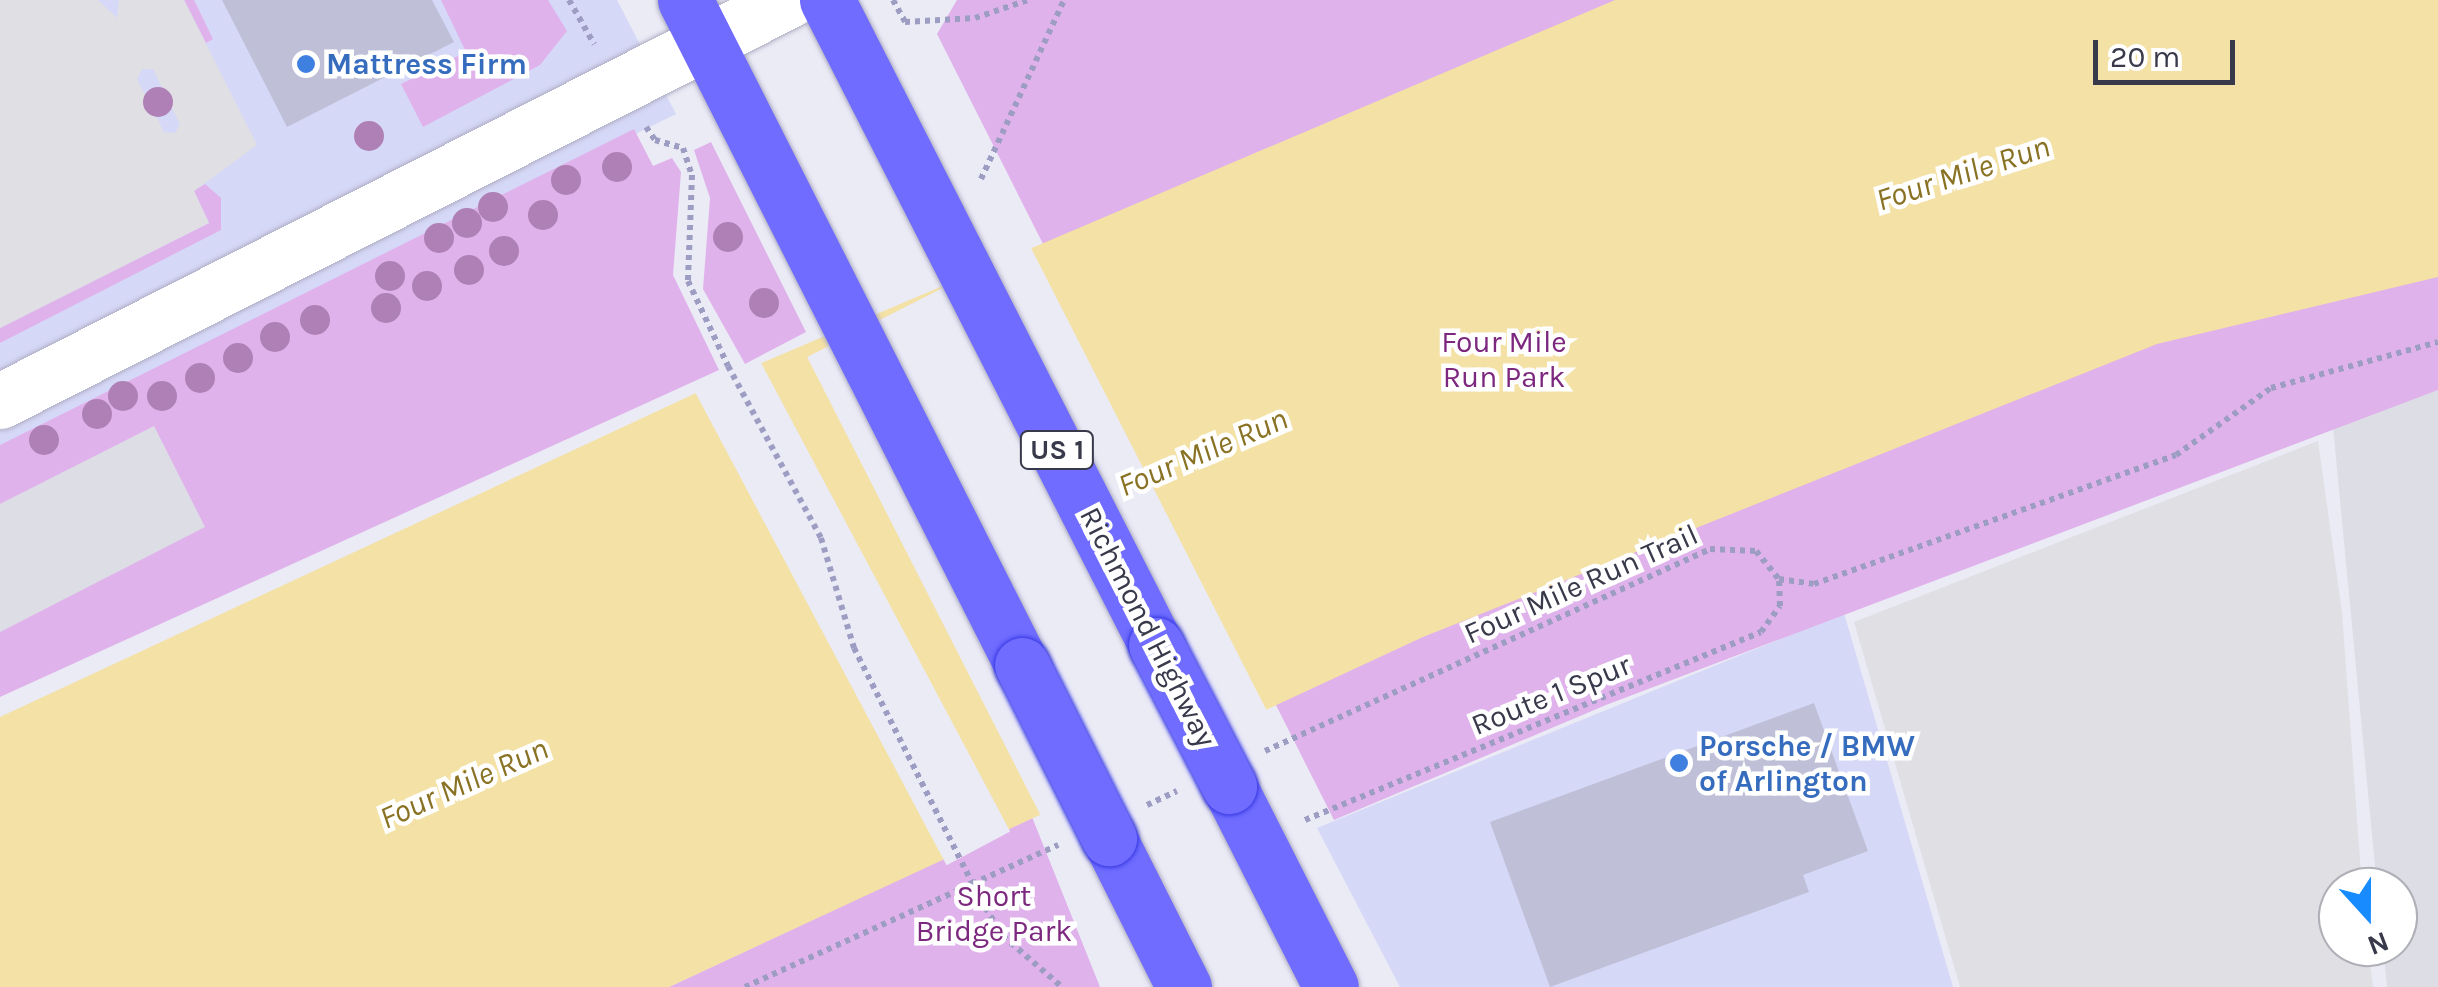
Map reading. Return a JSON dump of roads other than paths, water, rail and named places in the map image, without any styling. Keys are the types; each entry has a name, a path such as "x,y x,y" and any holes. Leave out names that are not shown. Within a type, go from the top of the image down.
{"highway":[{"name":"Richmond Highway","path":"828,0 1331,987"},
{"path":"696,21 1184,987"}],"lane":[{"path":"0,401 696,21 788,0"}],"water":[{"name":"Four Mile Run","path":"1615,0 2438,0 2438,277 2157,344 1423,637 669,987 0,987 0,717 752,367"}],"place":[{"name":"Mattress Firm","path":"306,64"},
{"name":"Porsche / BMW of Arlington","path":"1679,763"}],"park label":[{"name":"Four Mile Run Park","path":"1504,359"},
{"name":"Short Bridge Park","path":"994,913"}]}
